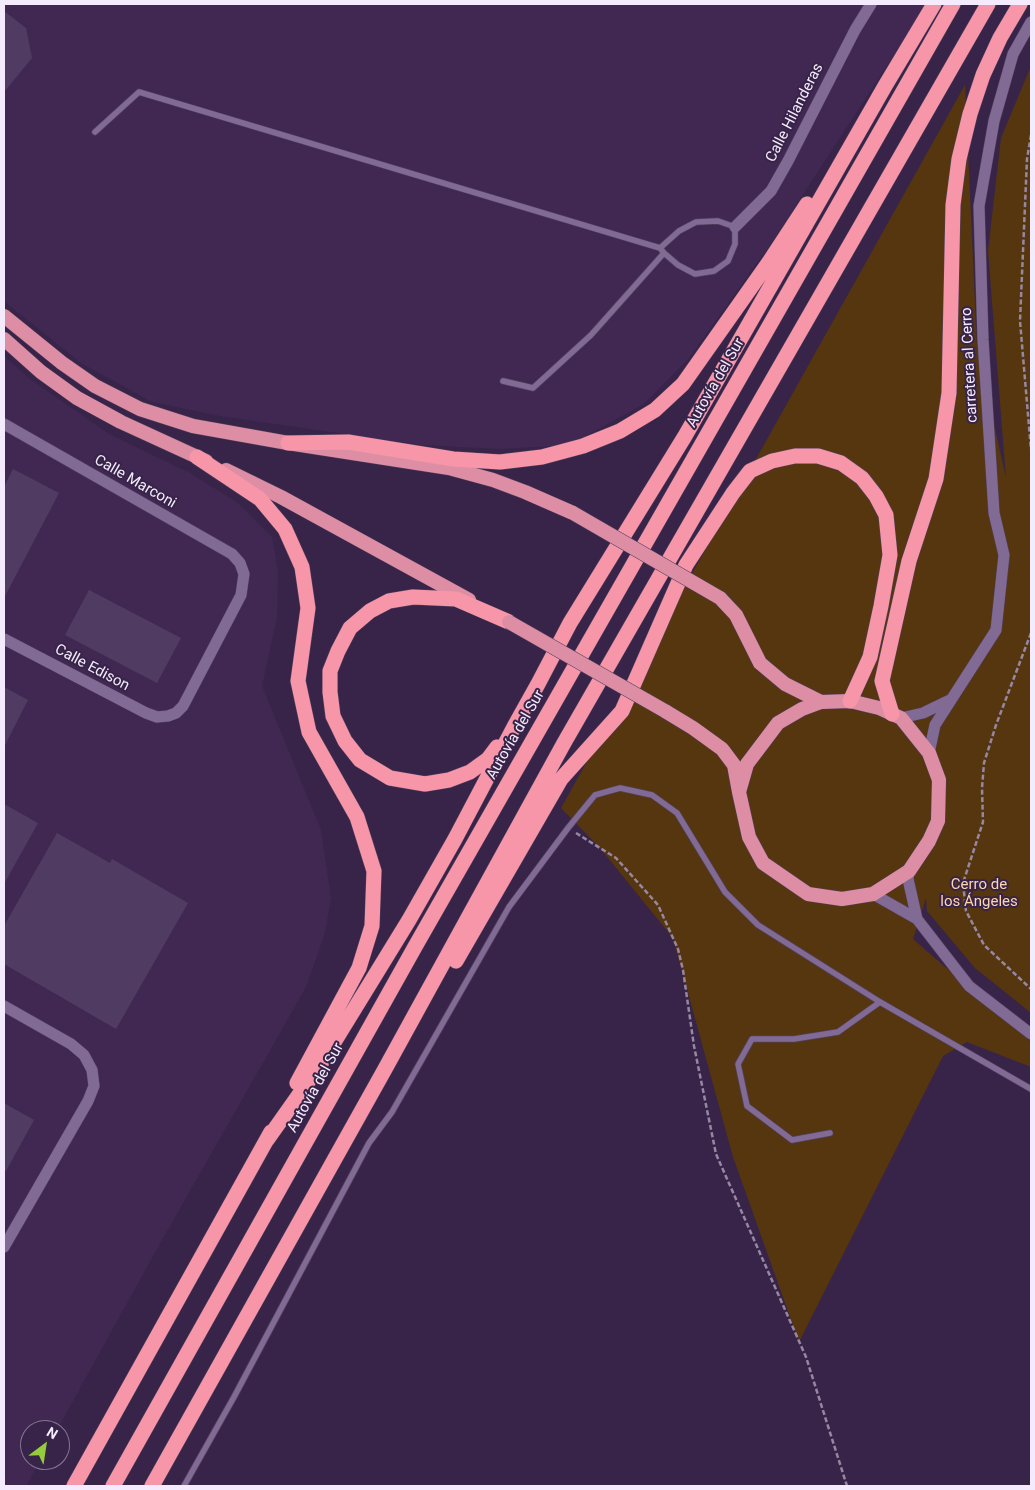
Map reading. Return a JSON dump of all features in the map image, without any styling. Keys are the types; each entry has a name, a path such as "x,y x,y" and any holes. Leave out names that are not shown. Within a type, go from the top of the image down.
{"highway":[{"path":"267,1140 320,1065 409,920 455,839 570,623 685,436 934,4"},
{"name":"Autovía del Sur","path":"113,1486 426,928 953,4"},
{"path":"152,1486 385,1069 564,743 988,4"},
{"path":"4,339 41,372 77,398 121,422 281,496 509,622 694,728 722,749 734,765 749,837 763,863 808,894 842,899 873,894 909,871 929,841 938,820 939,780 929,753 897,716 882,681 909,561 936,479 949,393 952,205 958,159 983,75 1000,38 1020,4"},
{"path":"288,443 348,442 452,459 500,462 542,457 583,446 620,431 655,410 683,384 769,262 811,198 843,161"},
{"path":"4,316 62,363 95,386 140,409 192,426 449,468 493,480 573,514 720,598 736,615 760,663 785,684 821,702"},
{"path":"385,1069 440,990 561,779 622,712 686,566 733,493 750,471 772,461 795,456 818,456 841,463 862,478 876,496 886,515 890,555 882,597 870,657 850,701"},
{"path":"74,1486 267,1140 359,968 372,926 374,871 357,817 309,732 298,681 308,608 302,566 285,529 260,499 196,457"},
{"path":"509,622 456,600 413,597 390,601 370,611 350,628 330,672 330,692 333,716 345,741 360,760 390,778 425,784 449,780 470,772 488,759 514,726"},
{"path":"739,792 746,764 778,723 802,709 821,702 850,701 879,708 897,716"}],"street":[{"name":"Calle Hilanderas","path":"734,227 771,191 855,30 871,4"},
{"name":"carretera al Cerro","path":"929,753 935,726 996,630 1004,554 994,513 983,340 979,206 994,120 1014,54 1031,22"},
{"name":"Calle Marconi","path":"4,424 232,554 240,563 244,574 241,595 183,706 176,713 168,716"},
{"name":"Calle Edison","path":"4,639 146,714 157,717 168,716"},
{"path":"897,716 922,713 950,700"},
{"path":"909,871 908,879 917,919"},
{"path":"873,894 917,919 969,986 1031,1034"},
{"path":"4,1006 71,1044 84,1055 92,1070 94,1086 88,1101 4,1247"}],"lane":[{"path":"95,132 138,92 662,250 678,265 696,274 714,271 728,261 735,244 734,227 718,221 696,222 679,231 662,250 591,335 532,388 503,381"},
{"path":"184,1486 234,1397 369,1143 392,1112 509,907 595,795 620,788 652,795 677,813 726,892 758,925 880,1002 1031,1089"},
{"path":"830,1133 792,1140 747,1106 738,1064 752,1039 794,1038 838,1032 880,1002"}],"path":[{"path":"1031,135 1027,158 1020,321 1031,450"},
{"path":"1031,633 996,725 984,763 982,788 983,822 964,883 966,911 984,945 1031,989"},
{"path":"568,828 616,858 658,905 678,949 683,970 694,1046 716,1154 806,1356 847,1486"}],"shaded area":[{"path":"4,4 927,4 774,239 690,357 644,404 569,445 501,449 422,445 220,416 152,402 81,363 4,301"},
{"path":"4,356 30,379 109,434 190,473 238,503 272,537 278,572 277,617 262,686 321,830 331,898 325,933 306,987 153,1256 63,1420 20,1420 20,1470 35,1470 26,1486 4,1486"}],"green space":[{"name":"Cerro de los Ángeles","path":"1031,66 1031,1013 975,968 927,911 926,898 913,939 1031,1042 1031,1067 967,1042 943,1056 799,1342 733,1157 673,938 600,848 561,808 965,85 977,348 1006,478 988,251 1001,138"}],"building":[{"path":"4,11 26,28 32,58 4,92"},
{"path":"13,469 59,493 4,598 4,487"},
{"path":"89,590 181,638 157,683 65,635"},
{"path":"4,687 28,700 4,747"},
{"path":"4,804 38,823 4,884"},
{"path":"57,833 110,863 112,859 188,903 116,1029 4,964 4,926"},
{"path":"4,1103 34,1120 6,1171 4,1170"}]}
